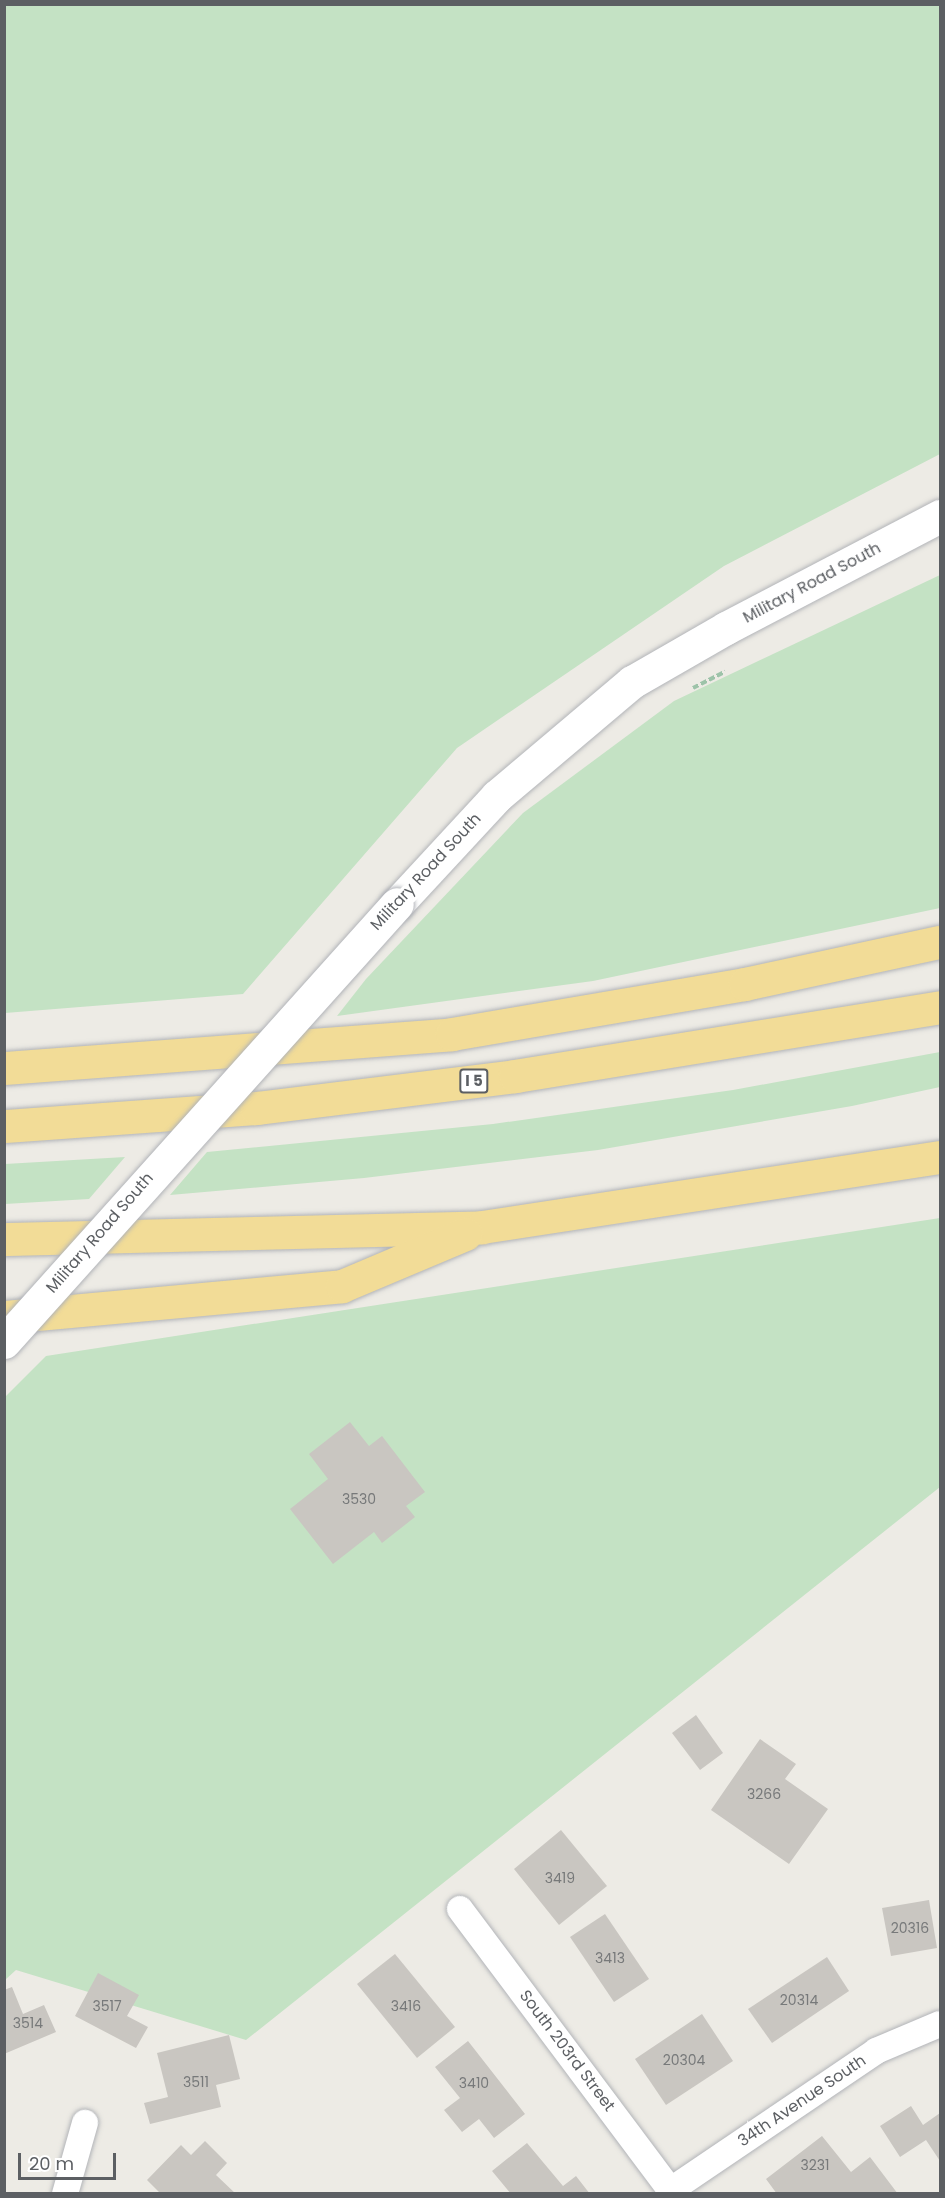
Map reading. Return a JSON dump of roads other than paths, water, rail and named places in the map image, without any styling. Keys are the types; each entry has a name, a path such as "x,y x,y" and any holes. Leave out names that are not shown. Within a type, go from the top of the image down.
{"highway":[{"path":"4,1068 452,1034 745,984 940,942"},
{"name":"I 5","path":"4,1126 256,1108 504,1078 940,1007"},
{"path":"4,1239 482,1227 940,1157"},
{"path":"4,1317 342,1286 482,1227"}],"main road":[{"name":"Military Road South","path":"4,1342 397,904 497,796 632,682 746,617 940,516"}],"street":[{"name":"South 203rd Street","path":"460,1909 672,2192"},
{"name":"34th Avenue South","path":"672,2192 876,2051 940,2024"},
{"path":"65,2193 85,2123"}]}
